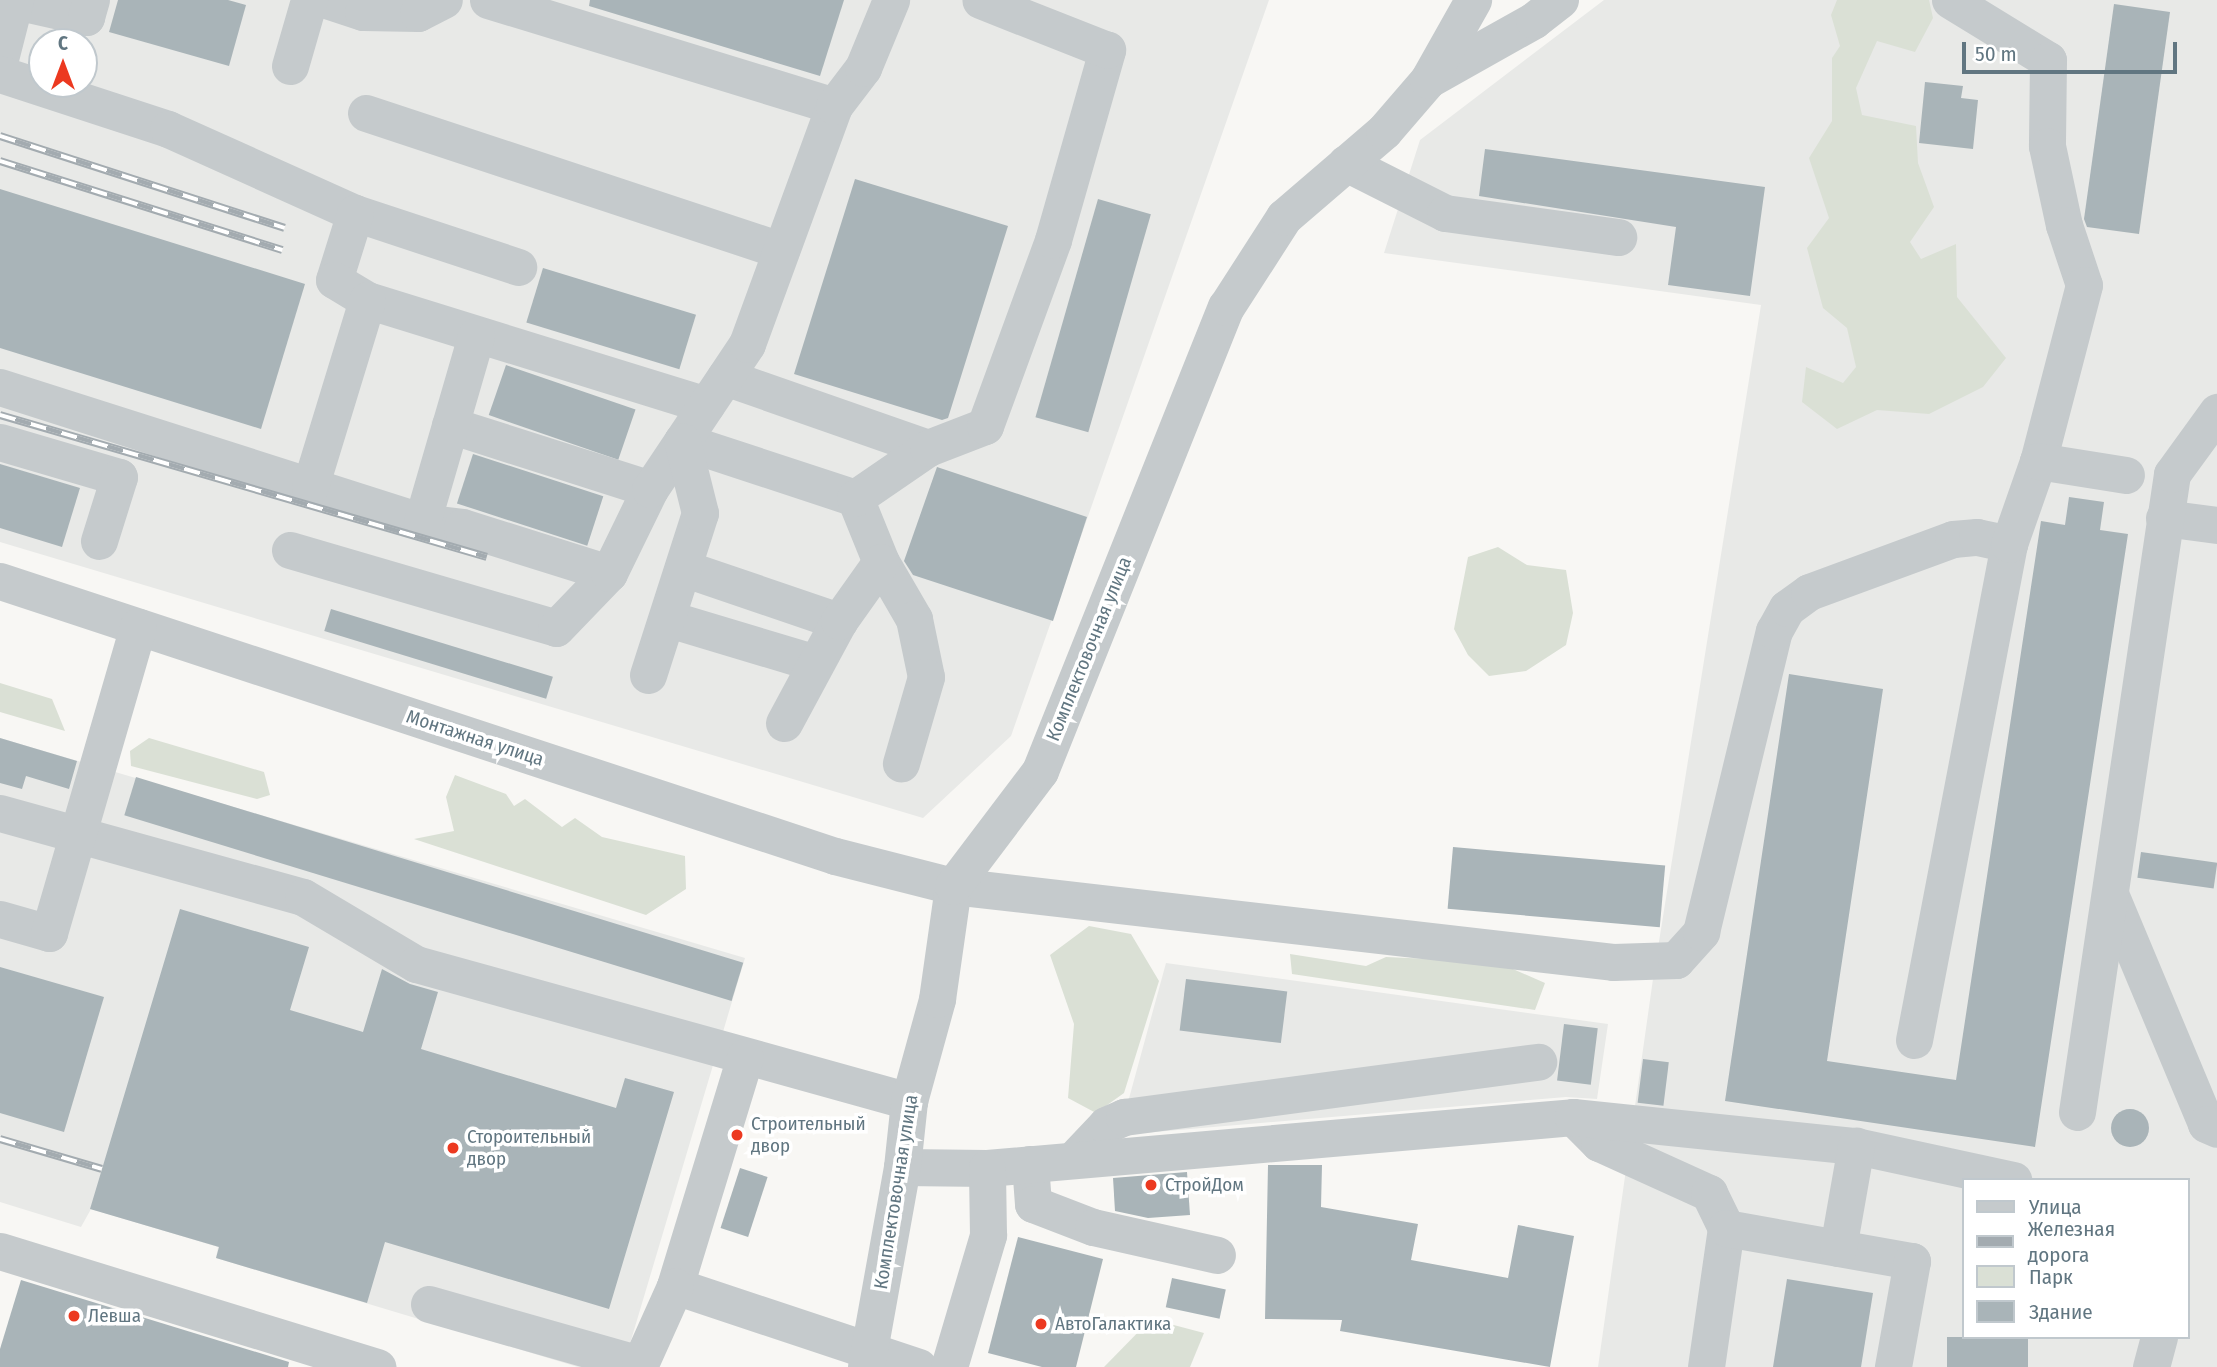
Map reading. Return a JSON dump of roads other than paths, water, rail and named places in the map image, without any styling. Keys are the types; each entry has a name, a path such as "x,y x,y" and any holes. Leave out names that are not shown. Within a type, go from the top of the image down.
{"street":[{"path":"0,60 15,1 86,17 91,0"},
{"path":"290,66 309,0"},
{"path":"326,0 363,12 418,13 444,0"},
{"path":"488,0 834,106"},
{"path":"290,550 556,628 609,573 650,489 747,344 834,106 863,68 891,0"},
{"path":"855,498 928,448 985,426 1053,240 1107,50 980,0"},
{"name":"Комплектовочная улица","path":"868,1360 902,1167 909,1101 937,999 953,886 1040,771 1226,307 1284,217 1384,131 1428,79 1473,0"},
{"path":"1428,79 1534,20 1560,0"},
{"path":"1914,1040 2009,544 2038,461 2084,285 2064,225 2047,146 2048,60 1950,0"},
{"path":"0,74 169,129 355,213 518,267"},
{"path":"366,113 781,250"},
{"path":"1346,163 1445,214 1618,237"},
{"path":"355,213 334,280 367,300 476,336 716,391 928,448"},
{"path":"310,487 367,300"},
{"path":"422,522 476,336"},
{"path":"0,387 422,522 462,527 609,573"},
{"path":"2077,1112 2172,474 2217,412"},
{"path":"450,425 650,489"},
{"path":"682,441 855,498 881,562 914,618 926,677 901,763"},
{"path":"648,675 669,618 700,513 682,441"},
{"path":"0,442 119,477 99,541"},
{"path":"2038,461 2126,475"},
{"path":"2164,518 2217,525"},
{"name":"Монтажная улица","path":"0,581 835,856 953,886 1613,962 1676,960 1701,932 1774,631 1787,607 1809,592 1953,539 1977,537 2009,544"},
{"path":"784,723 839,621 881,562"},
{"path":"683,568 839,621"},
{"path":"669,618 816,663"},
{"path":"0,919 49,933 138,627"},
{"path":"0,813 303,897 416,964 909,1101"},
{"path":"2109,894 2206,1124 2217,1129"},
{"path":"429,1304 640,1364 675,1286 745,1057"},
{"path":"1073,1160 1106,1125 1124,1117 1538,1062"},
{"path":"1573,1117 1599,1143 1710,1193 1726,1228 1706,1367"},
{"path":"902,1167 986,1168 1573,1117 1856,1146 2003,1178"},
{"path":"1838,1248 1856,1146"},
{"path":"1030,1164 1033,1204 1093,1227 1217,1255"},
{"path":"949,1367 988,1236 986,1168"},
{"path":"1726,1228 1912,1261 1893,1367"},
{"path":"0,1251 379,1367"},
{"path":"675,1286 868,1360 919,1367"},
{"path":"2151,1367 2158,1339"}],"railway":[{"path":"0,136 284,228"},
{"path":"0,161 282,250"},
{"path":"0,415 487,557"},
{"path":"0,1139 102,1169"}],"place":[{"name":"Строительный двор","path":"737,1135"},
{"name":"Стороительный двор","path":"453,1148"},
{"name":"СтройДом","path":"1151,1185"},
{"name":"Левша","path":"74,1316"},
{"name":"АвтоГалактика","path":"1041,1324"}]}
